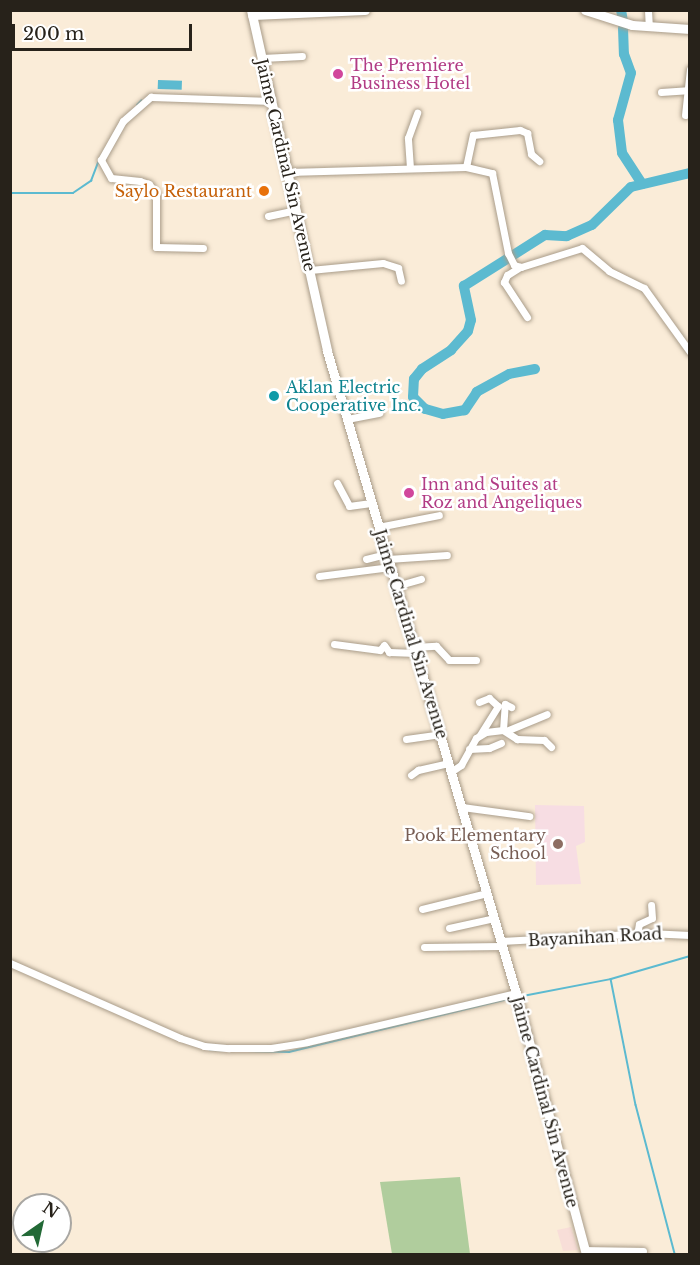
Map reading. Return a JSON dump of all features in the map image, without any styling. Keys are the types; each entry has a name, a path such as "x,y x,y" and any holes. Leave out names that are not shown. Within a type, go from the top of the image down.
{"main road":[{"path":"251,13 365,10"},
{"path":"585,10 649,27 690,29"},
{"name":"Jaime Cardinal Sin Avenue","path":"251,13 309,270 347,419 502,944 586,1252"}],"street":[{"path":"648,10 649,27"},
{"path":"262,58 302,56"},
{"path":"685,115 690,69"},
{"path":"661,92 687,90"},
{"path":"203,248 156,247 156,194 148,184 140,181 111,178 101,160 123,121 151,97 272,101"},
{"path":"410,168 408,138 417,113"},
{"path":"466,167 473,135 520,130 527,133 531,154 539,161"},
{"path":"288,172 466,167 495,176 508,253 512,261 520,267"},
{"path":"268,216 296,210"},
{"path":"527,317 504,284 507,275 520,267 582,248 609,271 644,288 690,352"},
{"path":"309,270 382,263 398,268 401,281"},
{"path":"347,419 379,413"},
{"path":"337,483 349,506 371,504"},
{"path":"378,527 439,515"},
{"path":"366,559 388,560 447,555"},
{"path":"319,576 388,560"},
{"path":"396,586 422,579"},
{"path":"334,644 380,650 386,645 389,652 436,646 449,660 476,660"},
{"path":"411,775 418,770 459,768 469,748 498,706 489,698 479,702"},
{"path":"505,731 505,704 512,707"},
{"path":"480,735 505,731 547,714"},
{"path":"505,731 517,738 544,740 551,747"},
{"path":"406,739 441,734"},
{"path":"469,748 489,748 501,743"},
{"path":"462,807 529,816"},
{"path":"422,909 487,893"},
{"path":"637,935 639,924 652,918 651,905"},
{"path":"448,928 494,918"},
{"name":"Bayanihan Road","path":"424,947 637,935 690,935"},
{"path":"10,963 180,1038 204,1046 228,1048 271,1048 308,1042 516,993"},
{"path":"586,1252 644,1251"}],"shaded area":[{"name":"Pook Elementary School","path":"535,805 584,806 585,842 576,846 581,884 536,885"},
{"path":"571,1227 578,1250 563,1251 557,1230"}],"green space":[{"path":"460,1177 470,1254 392,1254 380,1182"}],"water":[{"path":"158,80 182,81 182,90 158,89"}],"waterway":[{"path":"621,10 623,21"},
{"path":"623,28 624,54 631,73 618,120 622,153 642,184"},
{"path":"137,105 141,101"},
{"path":"10,193 73,193 91,181 98,163"},
{"path":"535,369 509,374 477,392 465,410 443,414 425,409 413,397 414,379 422,369 451,350 468,331 471,320 464,286 545,235 567,236 592,225 631,187 690,173"},
{"path":"523,996 611,979 690,956"},
{"path":"611,979 636,1105 675,1254"},
{"path":"210,1050 289,1052 508,999"}],"place":[{"name":"The Premiere Business Hotel","path":"338,74"},
{"name":"Saylo Restaurant","path":"264,191"},
{"name":"Aklan Electric Cooperative Inc.","path":"274,396"},
{"name":"Inn and Suites at Roz and Angeliques","path":"409,493"},
{"name":"Pook Elementary School","path":"558,844"}]}
